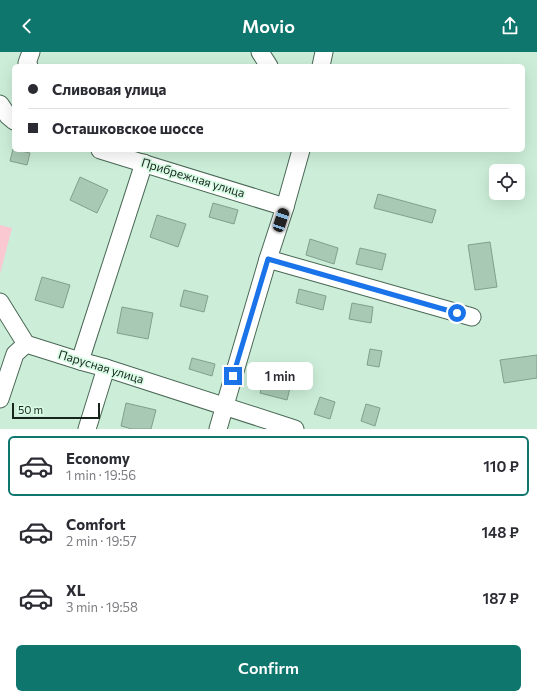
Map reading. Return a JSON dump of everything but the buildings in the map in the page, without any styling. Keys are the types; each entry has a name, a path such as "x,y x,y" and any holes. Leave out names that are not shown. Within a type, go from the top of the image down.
{"street":[{"path":"28,64 31,52"},
{"path":"260,52 268,64"},
{"path":"321,64 324,52"},
{"name":"Прибрежная улица","path":"107,152 285,207"},
{"path":"218,429 268,259 285,207 299,152"},
{"path":"80,361 144,163"},
{"path":"268,259 472,317"},
{"path":"0,302 26,344 15,354 0,399"},
{"name":"Парусная улица","path":"26,344 106,368 295,429"},
{"path":"87,429 106,368"}],"shaded area":[{"path":"0,225 12,228 0,274"}],"route":[{"path":"233,376 268,259 457,313"}]}
